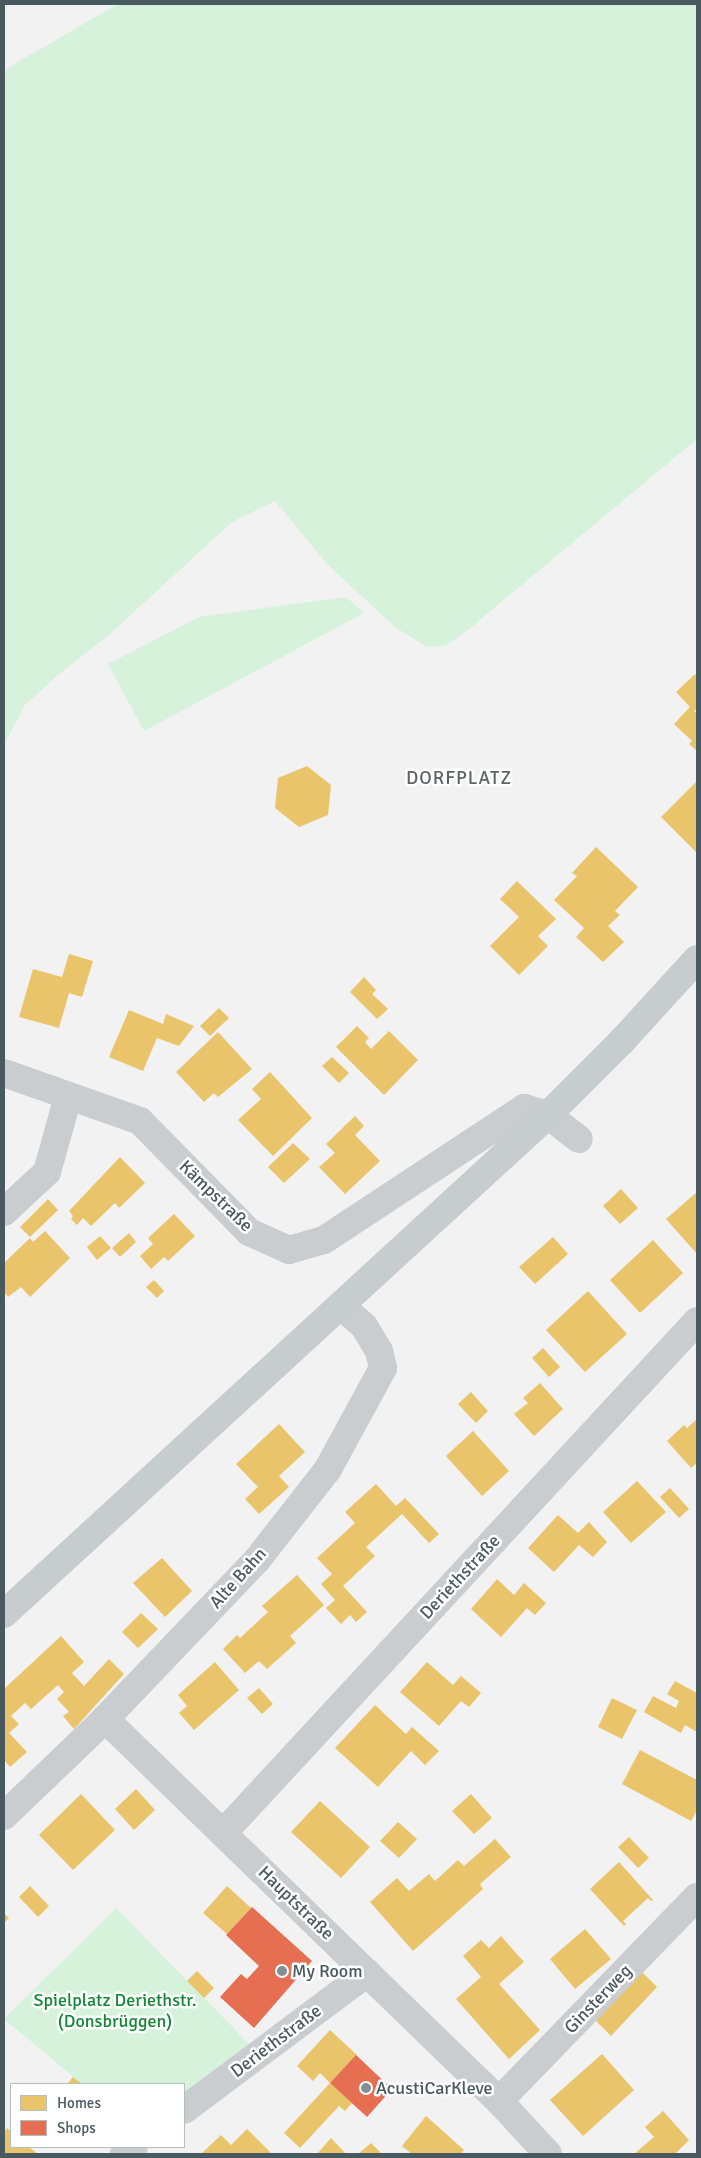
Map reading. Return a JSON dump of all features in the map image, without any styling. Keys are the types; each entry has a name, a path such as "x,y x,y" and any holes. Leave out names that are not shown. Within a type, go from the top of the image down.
{"main road":[{"path":"4,1614 548,1115 622,1041 697,959"}],"street":[{"name":"Kämpstraße","path":"4,1073 140,1121 249,1232 289,1250 324,1240 524,1108 548,1115 579,1139"},
{"path":"4,1212 47,1172 68,1097"},
{"name":"Alte Bahn","path":"4,1816 105,1719 257,1560 328,1469 383,1368 379,1351 364,1326 341,1306"},
{"name":"Deriethstraße","path":"224,1832 697,1321"},
{"name":"Hauptstraße","path":"105,1719 224,1832 499,2101 548,2154"},
{"name":"Ginsterweg","path":"499,2101 697,1897"},
{"name":"Deriethstraße","path":"185,2109 368,1973"}],"green space":[{"path":"118,4 697,4 697,439 469,629 445,646 427,647 395,627 328,565 275,501 232,522 110,634 58,675 25,705 4,745 4,70"},
{"path":"346,597 364,613 144,731 108,664 199,617"},
{"name":"Spielplatz Deriethstr. (Donsbrüggen)","path":"116,1908 251,2046 185,2094 185,2083 81,2083 4,2019"}],"building: Homes":[{"path":"695,674 697,677 697,709 694,711 697,713 697,751 689,744 692,741 674,724 690,707 676,692"},
{"path":"307,766 331,785 328,815 299,827 275,808 278,778"},
{"path":"697,781 697,853 661,817"},
{"path":"596,847 638,887 615,911 620,915 608,926 624,942 603,962 576,937 584,928 554,900 577,876 572,873"},
{"path":"517,881 556,919 538,936 548,946 519,975 490,946 519,917 500,899"},
{"path":"69,954 93,961 82,997 69,993 59,1028 19,1017 33,969 62,977"},
{"path":"364,977 376,990 372,994 388,1009 377,1019 350,992"},
{"path":"219,1008 229,1018 210,1036 200,1026"},
{"path":"129,1010 163,1024 166,1014 194,1026 179,1046 157,1038 143,1071 109,1057"},
{"path":"357,1026 369,1038 365,1042 371,1049 389,1031 418,1060 384,1095 336,1047"},
{"path":"218,1032 252,1069 218,1097 214,1093 204,1102 176,1072"},
{"path":"332,1057 349,1073 339,1083 322,1066"},
{"path":"270,1072 312,1118 273,1156 238,1120 261,1099 252,1089"},
{"path":"355,1116 364,1126 355,1135 380,1161 345,1194 319,1167 335,1153 326,1144"},
{"path":"293,1143 310,1159 284,1183 268,1167"},
{"path":"120,1157 145,1183 119,1208 115,1203 91,1226 83,1218 77,1225 71,1219 73,1216 69,1211"},
{"path":"621,1189 638,1208 620,1224 603,1206"},
{"path":"697,1192 697,1254 666,1219"},
{"path":"48,1199 58,1210 30,1237 20,1227"},
{"path":"174,1214 195,1236 168,1261 164,1257 151,1269 140,1256 153,1244 148,1238"},
{"path":"45,1231 70,1258 30,1297 21,1287 8,1297 4,1292 4,1263 30,1238 33,1242"},
{"path":"129,1233 136,1242 120,1257 112,1248"},
{"path":"100,1236 111,1248 97,1260 87,1247"},
{"path":"553,1237 568,1254 535,1284 519,1267"},
{"path":"653,1240 683,1273 640,1313 610,1280"},
{"path":"154,1280 164,1291 157,1298 146,1287"},
{"path":"588,1291 627,1334 585,1372 546,1330"},
{"path":"543,1348 560,1367 549,1377 532,1358"},
{"path":"540,1383 563,1409 534,1436 514,1414 528,1403 523,1398"},
{"path":"471,1392 488,1411 476,1423 458,1404"},
{"path":"697,1419 697,1463 691,1468 667,1441 684,1425 687,1428"},
{"path":"279,1424 305,1452 279,1476 289,1487 259,1514 245,1499 258,1487 236,1464"},
{"path":"473,1431 509,1471 482,1496 446,1456"},
{"path":"637,1481 666,1512 631,1543 603,1512"},
{"path":"376,1484 396,1506 405,1498 439,1534 429,1543 402,1514 366,1547 375,1556 343,1586 367,1612 356,1622 350,1615 341,1624 326,1608 335,1600 321,1584 332,1574 317,1558 355,1523 345,1512"},
{"path":"670,1488 689,1509 679,1518 660,1497"},
{"path":"558,1515 578,1533 589,1522 607,1542 593,1557 579,1545 554,1572 528,1548"},
{"path":"162,1558 192,1591 165,1617 133,1583"},
{"path":"297,1575 324,1605 290,1636 296,1643 267,1669 259,1661 245,1673 223,1649 237,1635 240,1638 268,1612 262,1606"},
{"path":"497,1579 514,1595 524,1583 546,1603 535,1615 527,1608 501,1637 471,1609"},
{"path":"141,1613 158,1629 138,1648 122,1632"},
{"path":"61,1636 84,1662 72,1673 84,1686 109,1659 124,1674 74,1729 63,1716 69,1712 57,1699 64,1692 58,1685 31,1709 25,1703 11,1716 19,1724 9,1733 27,1752 10,1767 4,1760 4,1689"},
{"path":"215,1662 239,1690 194,1730 179,1713 187,1706 178,1695"},
{"path":"427,1662 453,1685 461,1676 481,1693 469,1707 461,1701 439,1726 400,1692"},
{"path":"675,1681 697,1693 697,1732 685,1725 681,1733 644,1712 653,1696 676,1708 679,1701 667,1694"},
{"path":"259,1688 273,1704 262,1714 247,1698"},
{"path":"612,1698 637,1710 622,1739 598,1727"},
{"path":"375,1705 406,1734 412,1727 439,1751 425,1765 411,1751 378,1787 335,1748"},
{"path":"640,1750 697,1780 697,1810 691,1821 622,1784"},
{"path":"136,1789 155,1810 134,1830 115,1809"},
{"path":"81,1794 115,1830 73,1870 39,1835"},
{"path":"471,1794 492,1818 474,1834 452,1811"},
{"path":"320,1801 370,1847 341,1878 291,1832"},
{"path":"398,1822 417,1839 399,1858 380,1841"},
{"path":"629,1837 649,1858 638,1868 618,1847"},
{"path":"495,1839 511,1857 480,1884 483,1889 413,1951 370,1902 397,1878 409,1891 429,1874 435,1881 458,1860 464,1866"},
{"path":"619,1862 653,1900 651,1901 648,1898 623,1921 626,1924 624,1926 590,1889"},
{"path":"30,1886 49,1906 38,1917 19,1897"},
{"path":"227,1886 251,1908 227,1934 203,1913"},
{"path":"4,1913 9,1918 4,1923"},
{"path":"585,1929 611,1959 575,1989 550,1959"},
{"path":"501,1936 524,1962 499,1984 540,2030 509,2059 456,1999 481,1977 463,1956 481,1940 489,1948"},
{"path":"197,1971 214,1988 204,1998 187,1981"},
{"path":"642,1972 657,1987 611,2036 593,2018"},
{"path":"330,2030 357,2055 330,2083 320,2073 313,2081 297,2066"},
{"path":"602,2054 634,2090 583,2136 550,2100"},
{"path":"73,2077 81,2083 68,2083"},
{"path":"330,2083 352,2103 345,2111 339,2106 300,2148 284,2133"},
{"path":"663,2111 689,2140 675,2154 634,2154 654,2137 645,2127"},
{"path":"426,2116 464,2150 462,2152 464,2154 412,2154 402,2146"},
{"path":"7,2128 10,2131 10,2148 30,2148 38,2154 4,2154 4,2132"},
{"path":"247,2129 272,2154 201,2154 221,2135 231,2145"},
{"path":"331,2138 346,2154 317,2154"},
{"path":"371,2143 382,2154 358,2154"}],"building: Shops":[{"path":"252,1907 312,1961 254,2028 220,1997 241,1974 247,1979 259,1966 226,1935"},
{"path":"356,2055 392,2089 367,2117 330,2083"}],"place":[{"name":"My Room","path":"282,1971"},
{"name":"AcustiCarKleve","path":"366,2088"}],"district":[{"name":"DORFPLATZ","path":"459,779"}]}
